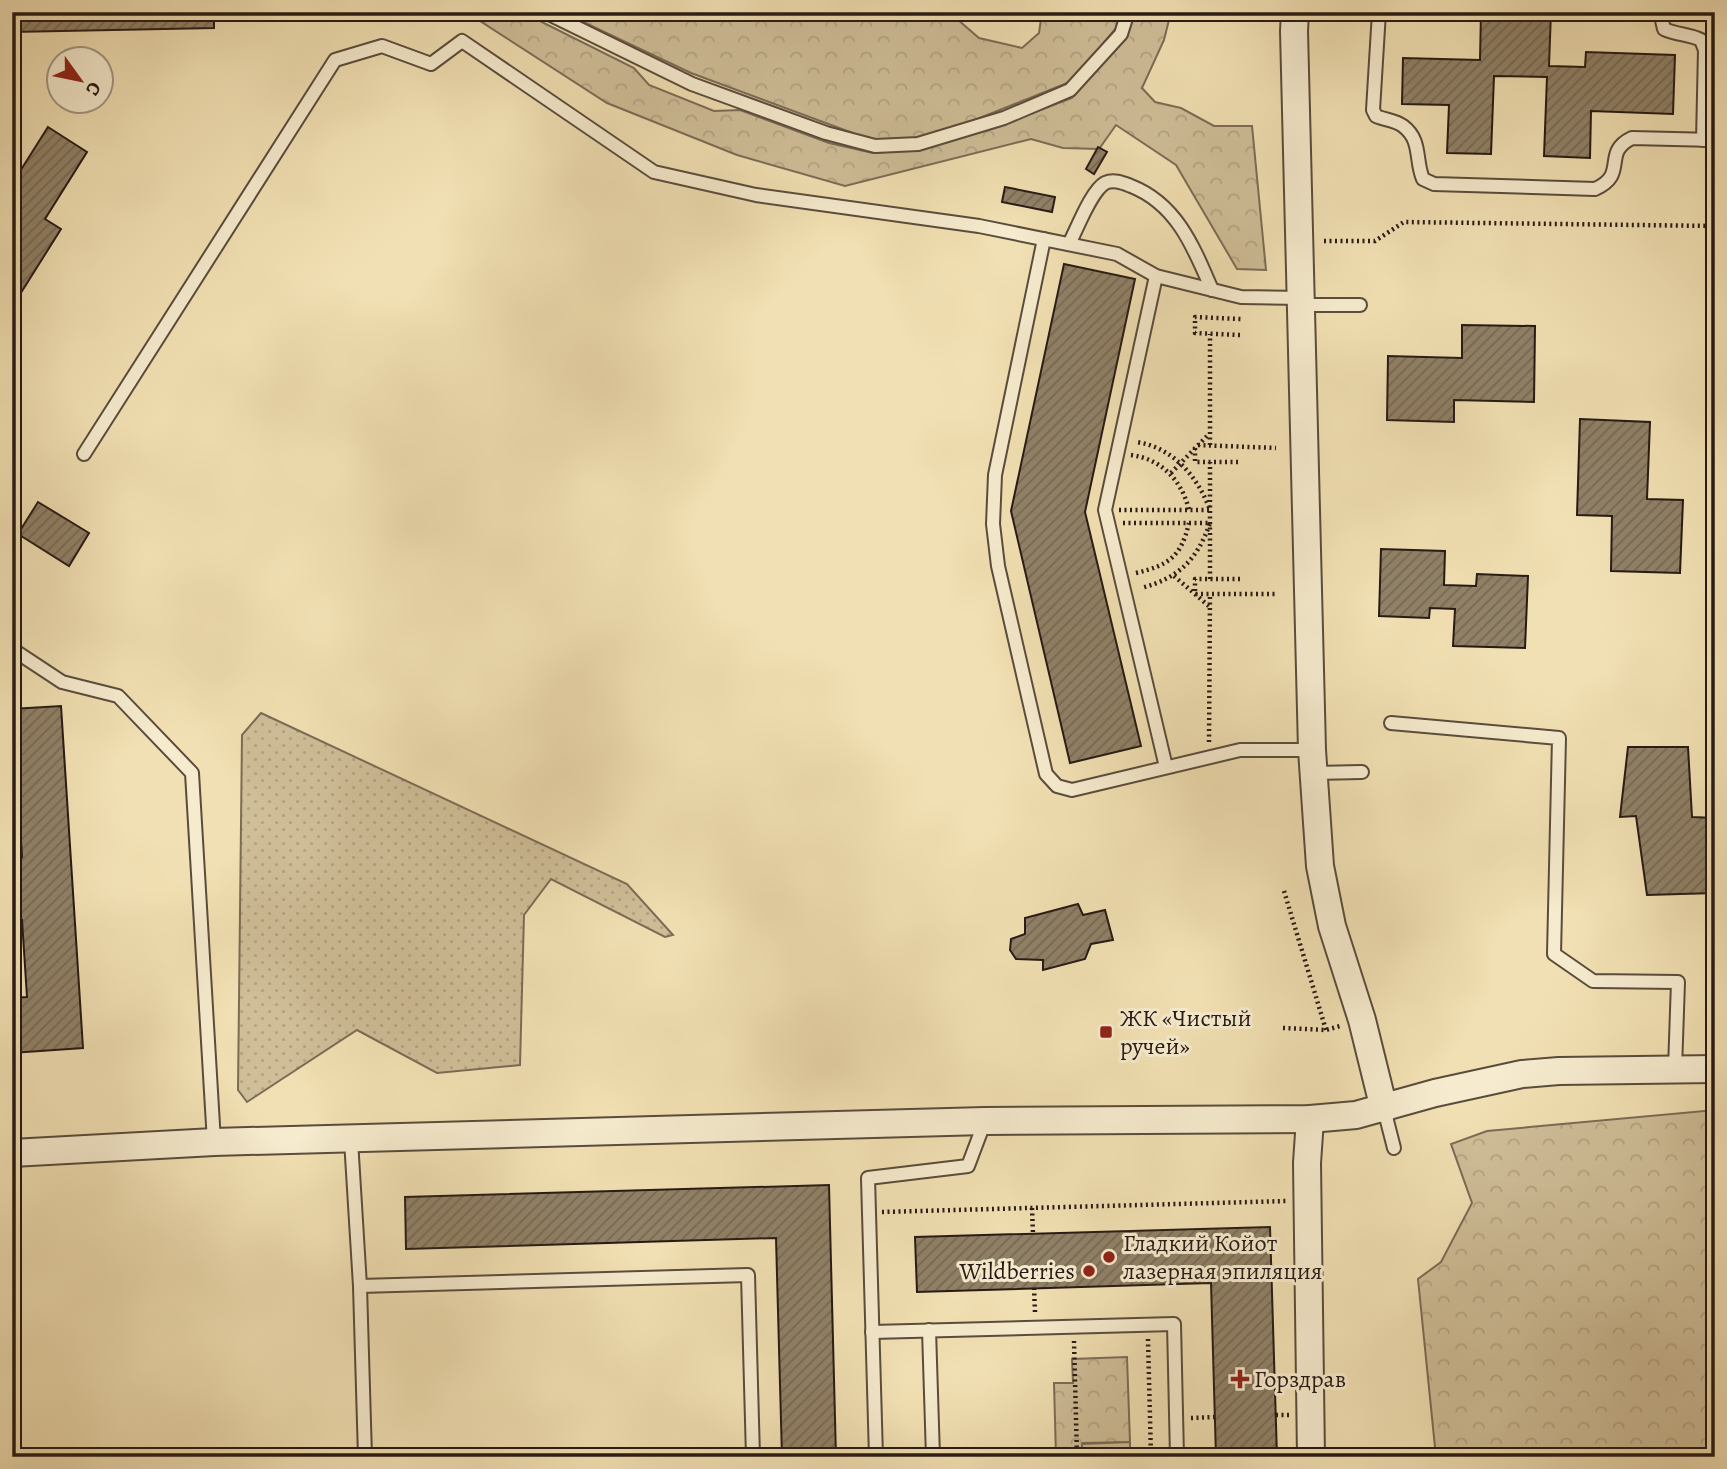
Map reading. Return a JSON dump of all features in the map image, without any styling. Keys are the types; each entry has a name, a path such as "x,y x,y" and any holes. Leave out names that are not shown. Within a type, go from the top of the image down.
{"street":[{"path":"1296,12 1294,31 1313,762 1320,866 1332,926 1362,1020 1384,1109"},
{"path":"12,1153 214,1142 985,1121 1310,1119 1356,1115 1435,1093 1522,1074 1715,1069"},
{"path":"1310,1119 1307,1163 1311,1457"}],"lane":[{"path":"545,12 692,84 825,133 875,146 918,144 1004,118 1070,90 1121,34 1128,12"},
{"path":"1379,12 1373,110 1376,116 1403,125 1413,136 1423,180 1434,184 1595,189 1608,183 1614,171 1615,154 1621,143 1632,138 1709,140 1705,50 1701,40 1664,29 1660,12"},
{"path":"84,454 335,60 382,46 431,64 462,41 654,172 756,195 979,226 1117,254 1156,276 1241,298 1360,305"},
{"path":"1069,244 1097,190 1106,183 1118,181 1140,189 1167,207 1191,242 1212,290"},
{"path":"1044,239 995,474 993,524 998,566 1046,774 1057,786 1072,790 1240,750 1362,772"},
{"path":"1156,276 1119,447 1107,517 1166,768"},
{"path":"12,649 62,682 118,696 192,773 214,1142"},
{"path":"1391,723 1559,738 1554,954 1594,981 1678,982 1675,1069"},
{"path":"1384,1109 1394,1148"},
{"path":"876,1457 868,1178 968,1166 985,1121"},
{"path":"351,1140 360,1286 365,1457"},
{"path":"360,1286 748,1275 753,1457"},
{"path":"872,1332 1174,1324 1177,1457"},
{"path":"929,1330 933,1457"}],"path":[{"path":"1324,241 1375,242 1404,222 1715,226"},
{"path":"1240,335 1195,333 1195,317 1241,319"},
{"path":"1210,334 1210,445"},
{"path":"1171,473 1210,433"},
{"path":"1119,447 1142,443 1163,451 1181,463 1199,485 1210,510"},
{"path":"1197,447 1210,445 1276,448"},
{"path":"1119,447 1156,462 1171,473 1186,497 1189,510"},
{"path":"1197,447 1195,462 1240,462"},
{"path":"1210,462 1210,579"},
{"path":"1107,517 1175,510 1210,510"},
{"path":"1174,523 1175,510"},
{"path":"1107,517 1210,523"},
{"path":"1121,576 1159,568 1174,557 1185,541 1189,523"},
{"path":"1125,592 1159,584 1174,576 1190,562 1203,544 1210,523"},
{"path":"1174,576 1210,607"},
{"path":"1195,594 1195,579 1240,579"},
{"path":"1195,594 1277,594"},
{"path":"1209,757 1210,594"},
{"path":"1284,891 1326,1030"},
{"path":"1283,1028 1326,1030 1345,1025"},
{"path":"869,1212 1308,1200"},
{"path":"1032,1208 1033,1234"},
{"path":"1034,1288 1035,1327"},
{"path":"1148,1324 1151,1457"},
{"path":"1073,1326 1077,1457"}],"green space":[{"path":"466,12 522,12 634,68 649,85 714,111 740,110 829,143 873,153 915,150 994,128 1072,98 1126,35 1134,12 1171,12 1164,40 1142,88 1155,102 1181,108 1214,126 1252,126 1266,270 1237,269 1176,165 1116,125 1099,149 1063,148 1031,139 845,186 737,155 607,103"},
{"path":"562,12 949,12 979,38 1022,48 1039,33 1042,12 1121,12 1117,27 1072,81 935,136 885,145 691,73"},
{"path":"261,713 627,884 673,935 665,937 551,879 524,915 520,1065 437,1073 357,1030 247,1102 238,1090 242,735"},
{"path":"1715,1110 1715,1457 1436,1457 1418,1279 1441,1262 1472,1203 1451,1144 1487,1131"},
{"path":"1127,1357 1130,1442 1083,1443 1082,1457 1056,1457 1054,1383 1073,1383 1072,1359"},
{"path":"1130,1442 1130,1457 1082,1457 1082,1444"}],"building":[{"path":"12,12 214,12 214,28 12,32"},
{"path":"1481,12 1551,12 1549,66 1585,67 1586,52 1675,55 1673,114 1591,111 1590,158 1544,156 1547,77 1494,76 1491,154 1447,153 1449,105 1402,104 1403,58 1480,60"},
{"path":"48,127 87,152 45,219 61,229 12,307 12,184"},
{"path":"1098,147 1107,152 1094,174 1086,169"},
{"path":"1707,178 1715,178 1715,199 1706,199"},
{"path":"1005,187 1055,197 1052,212 1002,202"},
{"path":"1064,264 1135,279 1085,512 1141,746 1070,763 1011,511"},
{"path":"1462,325 1535,326 1534,402 1454,400 1454,422 1387,420 1388,356 1462,358"},
{"path":"1580,419 1650,422 1647,499 1683,500 1680,573 1611,571 1612,516 1577,515"},
{"path":"38,502 89,533 69,566 18,534"},
{"path":"1381,549 1445,551 1444,585 1476,586 1477,574 1528,576 1525,648 1453,646 1455,609 1430,608 1429,618 1379,616"},
{"path":"61,706 83,1048 12,1053 12,998 27,997 22,920 12,920 12,858 22,857 16,756 12,756 12,709"},
{"path":"1628,747 1688,747 1692,817 1715,818 1715,893 1647,895 1636,816 1620,817"},
{"path":"1078,904 1083,915 1105,910 1113,940 1091,944 1085,959 1043,970 1043,960 1016,959 1010,950 1011,939 1025,934 1025,918"},
{"path":"1714,928 1715,995 1711,995"},
{"path":"829,1185 836,1457 782,1457 776,1238 406,1249 405,1197"},
{"path":"1270,1227 1277,1457 1216,1457 1211,1283 917,1292 915,1237"}],"place":[{"name":"ЖК «Чистый ручей»","path":"1106,1032"},
{"name":"Гладкий Койот лазерная эпиляция","path":"1109,1257"},
{"name":"Wildberries","path":"1089,1271"},
{"name":"Горздрав","path":"1240,1379"}]}
